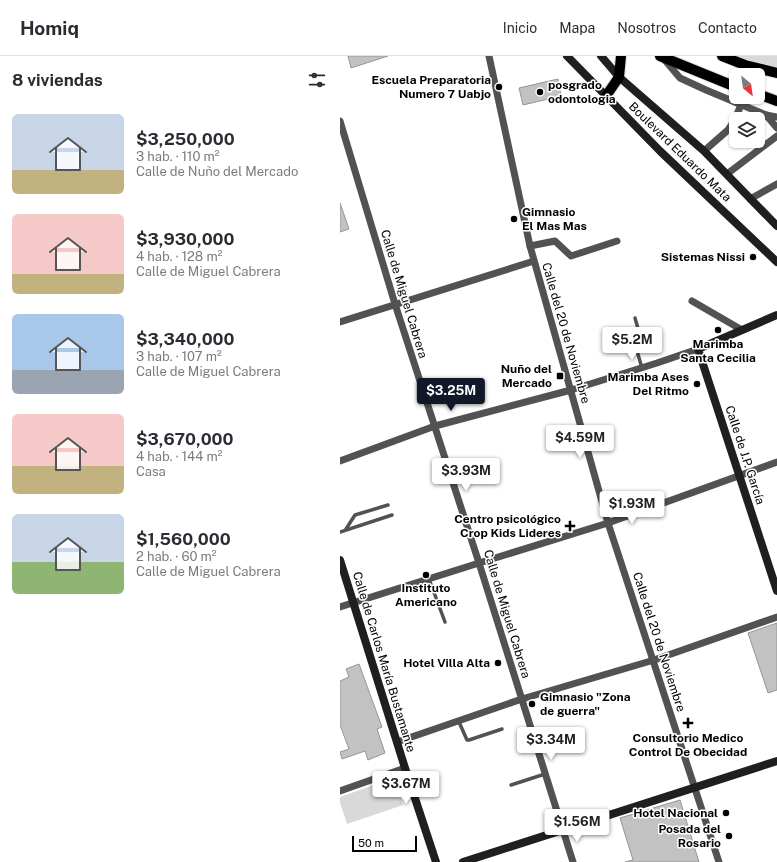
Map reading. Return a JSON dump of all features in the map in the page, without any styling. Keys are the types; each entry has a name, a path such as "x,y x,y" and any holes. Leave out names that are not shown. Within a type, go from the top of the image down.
{"main road":[{"path":"606,96 619,77 621,56"},
{"path":"661,56 729,84"},
{"path":"722,56 745,65 777,73"},
{"path":"765,96 777,100"}],"street":[{"name":"Calle del 20 de Noviembre","path":"489,56 530,246 608,523 720,862"},
{"name":"Boulevard Eduardo Mata","path":"568,56 660,152 777,262"},
{"name":"Boulevard Eduardo Mata","path":"601,56 619,77 704,151 777,226"},
{"path":"661,56 680,78 741,105 766,115 777,117"},
{"path":"704,151 728,130 741,105"},
{"path":"766,115 777,128"},
{"name":"Calle de Miguel Cabrera","path":"340,121 395,304 479,563 573,862"},
{"path":"726,174 777,136"},
{"path":"750,199 777,184"},
{"path":"530,246 555,241 571,256 617,241"},
{"path":"340,322 534,261"},
{"path":"692,301 742,330"},
{"path":"340,461 435,426 571,390 642,368 698,349 777,315"},
{"name":"Calle de J.P. García","path":"698,349 777,591"},
{"path":"340,607 608,523 777,462"},
{"name":"Calle de Carlos María Bustamante","path":"340,560 436,862"},
{"path":"397,742 459,722 522,699 654,660 777,617"},
{"path":"463,862 777,761"},
{"path":"340,791 405,768"}],"lane":[{"path":"635,318 641,339 637,351 642,368"},
{"path":"345,530 355,515 388,505"},
{"path":"340,532 392,515"},
{"path":"429,579 445,622"},
{"path":"459,722 467,740 502,729"},
{"path":"512,785 546,774"}],"shaded area":[{"path":"722,56 777,56 777,73 765,68"},
{"path":"393,778 403,805 347,824 340,803 340,797"}],"building":[{"path":"348,56 388,56 351,68"},
{"name":"posgrado odontologia","path":"558,79 561,96 523,105 519,88"},
{"path":"340,203 349,229 340,232"},
{"path":"777,623 777,690 768,693 748,633"},
{"path":"359,664 382,727 377,729 385,753 368,760 365,751 342,759 340,752 349,749 340,725 340,681 349,677 346,669"},
{"path":"680,800 699,862 625,862 633,860 620,818"}],"place":[{"name":"Escuela Preparatoria Numero 7 Uabjo","path":"499,87"},
{"name":"posgrado odontologia","path":"540,92"},
{"name":"Gimnasio El Mas Mas","path":"514,219"},
{"name":"Sistemas Nissi","path":"753,257"},
{"name":"Marimba Santa Cecilia","path":"718,330"},
{"name":"Nuño del Mercado","path":"560,376"},
{"name":"Marimba Ases Del Ritmo","path":"697,384"},
{"name":"Centro psicológico Crop Kids Lideres","path":"570,526"},
{"name":"Instituto Americano","path":"426,575"},
{"name":"Hotel Villa Alta","path":"498,663"},
{"name":"Gimnasio \"Zona de guerra\"","path":"532,704"},
{"name":"Consultorio Medico Control De Obecidad","path":"688,723"},
{"name":"Hotel Nacional","path":"726,813"},
{"name":"Posada del Rosario","path":"729,836"}]}
